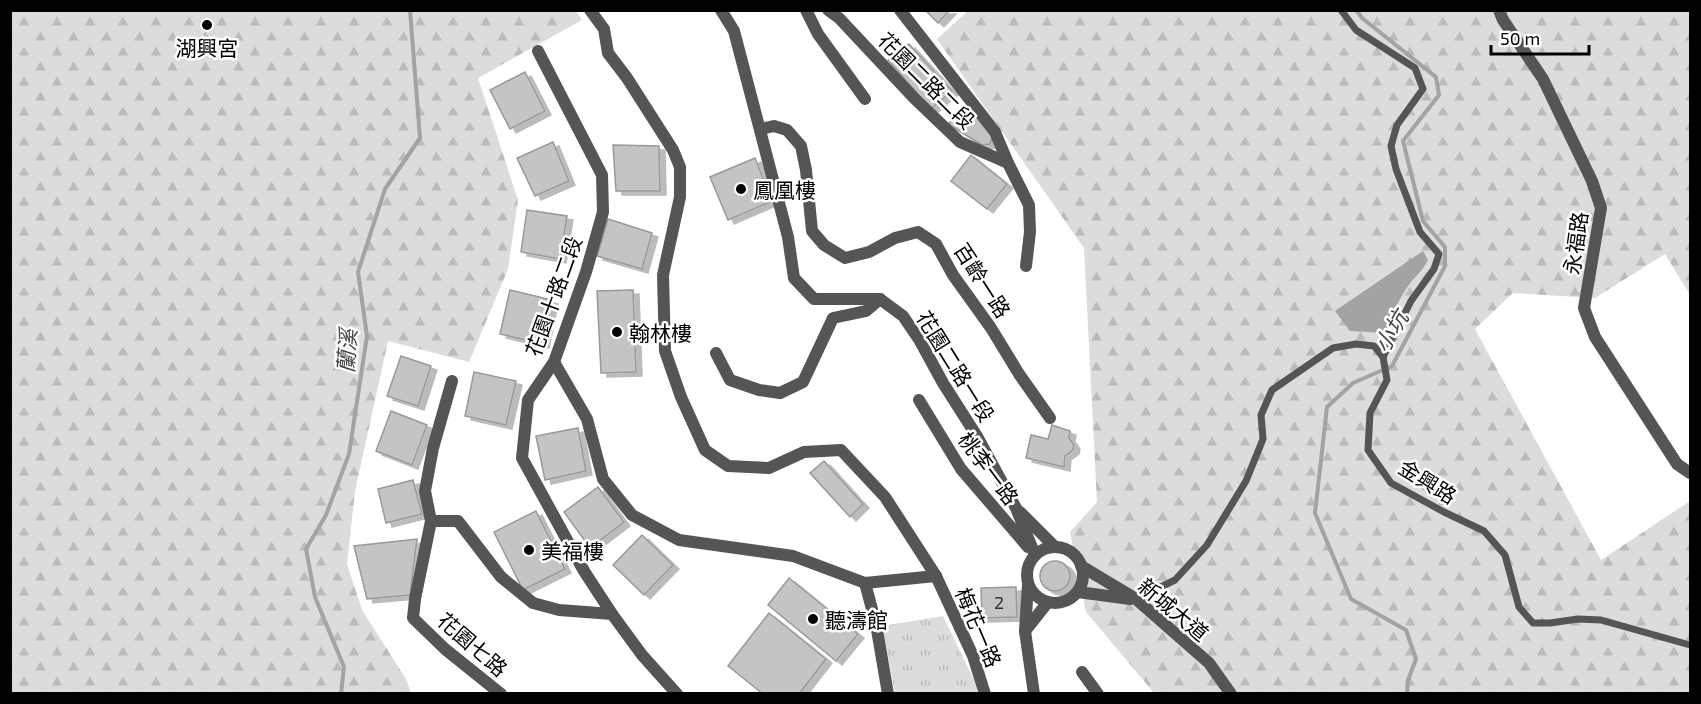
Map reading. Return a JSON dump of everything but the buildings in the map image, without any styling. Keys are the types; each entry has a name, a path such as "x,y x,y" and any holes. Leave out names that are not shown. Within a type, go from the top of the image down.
{"street":[{"name":"梅花一路","path":"590,10 604,29 608,53 627,78 673,150 680,167 680,197 663,275 665,351 681,397 705,450 728,466 769,468 804,452 841,450 885,497 936,576 973,656 985,693"},
{"path":"722,10 734,31 761,129 789,237 794,278 814,298 880,299"},
{"path":"806,10 818,34 865,99"},
{"name":"花園二路二段","path":"828,10 839,18 914,98 960,142 1008,164"},
{"path":"900,10 995,132 1008,164 1029,204 1030,232 1026,266"},
{"name":"永福路","path":"1499,10 1503,20 1543,79 1592,181 1601,208 1584,308 1595,337 1677,464 1690,473"},
{"name":"花園十路二段","path":"538,51 603,175 603,212 586,272 554,362 528,400 522,458 584,571 612,614 642,656 677,693"},
{"name":"百齡一路","path":"761,129 774,126 787,130 801,146 812,231 824,245 845,258 869,252 895,238 918,232 936,244 953,275 1050,418"},
{"path":"716,353 730,380 759,390 780,393 803,382 833,318 866,311 880,299"},
{"name":"花園二路一段","path":"880,299 903,316 920,341 943,383 978,438 1016,508 1035,555"},
{"path":"554,362 587,419 603,479 632,515 678,540 793,556 865,583 936,576"},
{"path":"452,381 433,448 425,490 431,521 458,521 501,577 533,603 559,610 612,614"},
{"name":"桃李一路","path":"919,400 961,469 1035,555"},
{"path":"1016,508 1055,547"},
{"name":"花園七路","path":"431,521 413,618 493,691"},
{"path":"1055,547 1072,552 1078,558 1084,575 1083,584 1073,599 1056,604 1040,600 1034,595 1029,588 1026,573 1035,555 1047,548 1055,547"},
{"name":"新城大道","path":"1081,566 1136,599 1209,663 1231,693"},
{"path":"1028,581 1025,631 1034,693"},
{"path":"865,583 876,624 888,693"},
{"path":"1078,592 1136,599"},
{"path":"1025,631 1048,602"},
{"path":"1082,672 1098,693"}],"lane":[{"path":"1136,599 1175,580 1207,544 1246,481 1263,439 1261,415 1272,390 1333,348 1356,344 1374,346 1383,357 1411,301 1434,269 1439,254 1420,232 1396,169 1391,146 1397,125 1423,89 1414,68 1356,30 1341,10"},
{"name":"金興路","path":"1383,357 1387,380 1370,413 1368,450 1391,483 1485,531 1505,555 1519,607 1533,623 1550,624 1578,619 1601,620 1690,645"}],"green space":[{"path":"575,10 582,20 478,78 518,200 508,269 469,362 388,341 355,491 347,564 362,610 406,679 411,693 11,693 10,11"},
{"path":"969,10 1690,11 1690,295 1665,254 1595,298 1513,293 1475,329 1601,560 1690,501 1690,693 1154,693 1086,612 1070,532 1097,502 1084,248 937,39"},
{"path":"943,616 978,693 895,693 882,626"}],"shaded area":[{"path":"1423,251 1428,260 1404,291 1385,333 1350,331 1335,311"}],"waterway":[{"name":"蘭溪","path":"341,694 344,667 315,597 306,549 326,515 349,454 367,336 358,272 385,189 420,138 410,10"},
{"name":"小坑","path":"1356,10 1362,18 1436,77 1439,95 1403,141 1423,221 1445,247 1445,266 1392,366 1353,383 1327,407 1315,513 1351,599 1406,630 1416,659 1408,680 1407,694"}],"place":[{"name":"湖興宮","path":"207,25"},
{"name":"鳳凰樓","path":"741,189"},
{"name":"翰林樓","path":"617,332"},
{"name":"美福樓","path":"529,550"},
{"name":"聽濤館","path":"813,619"}]}
